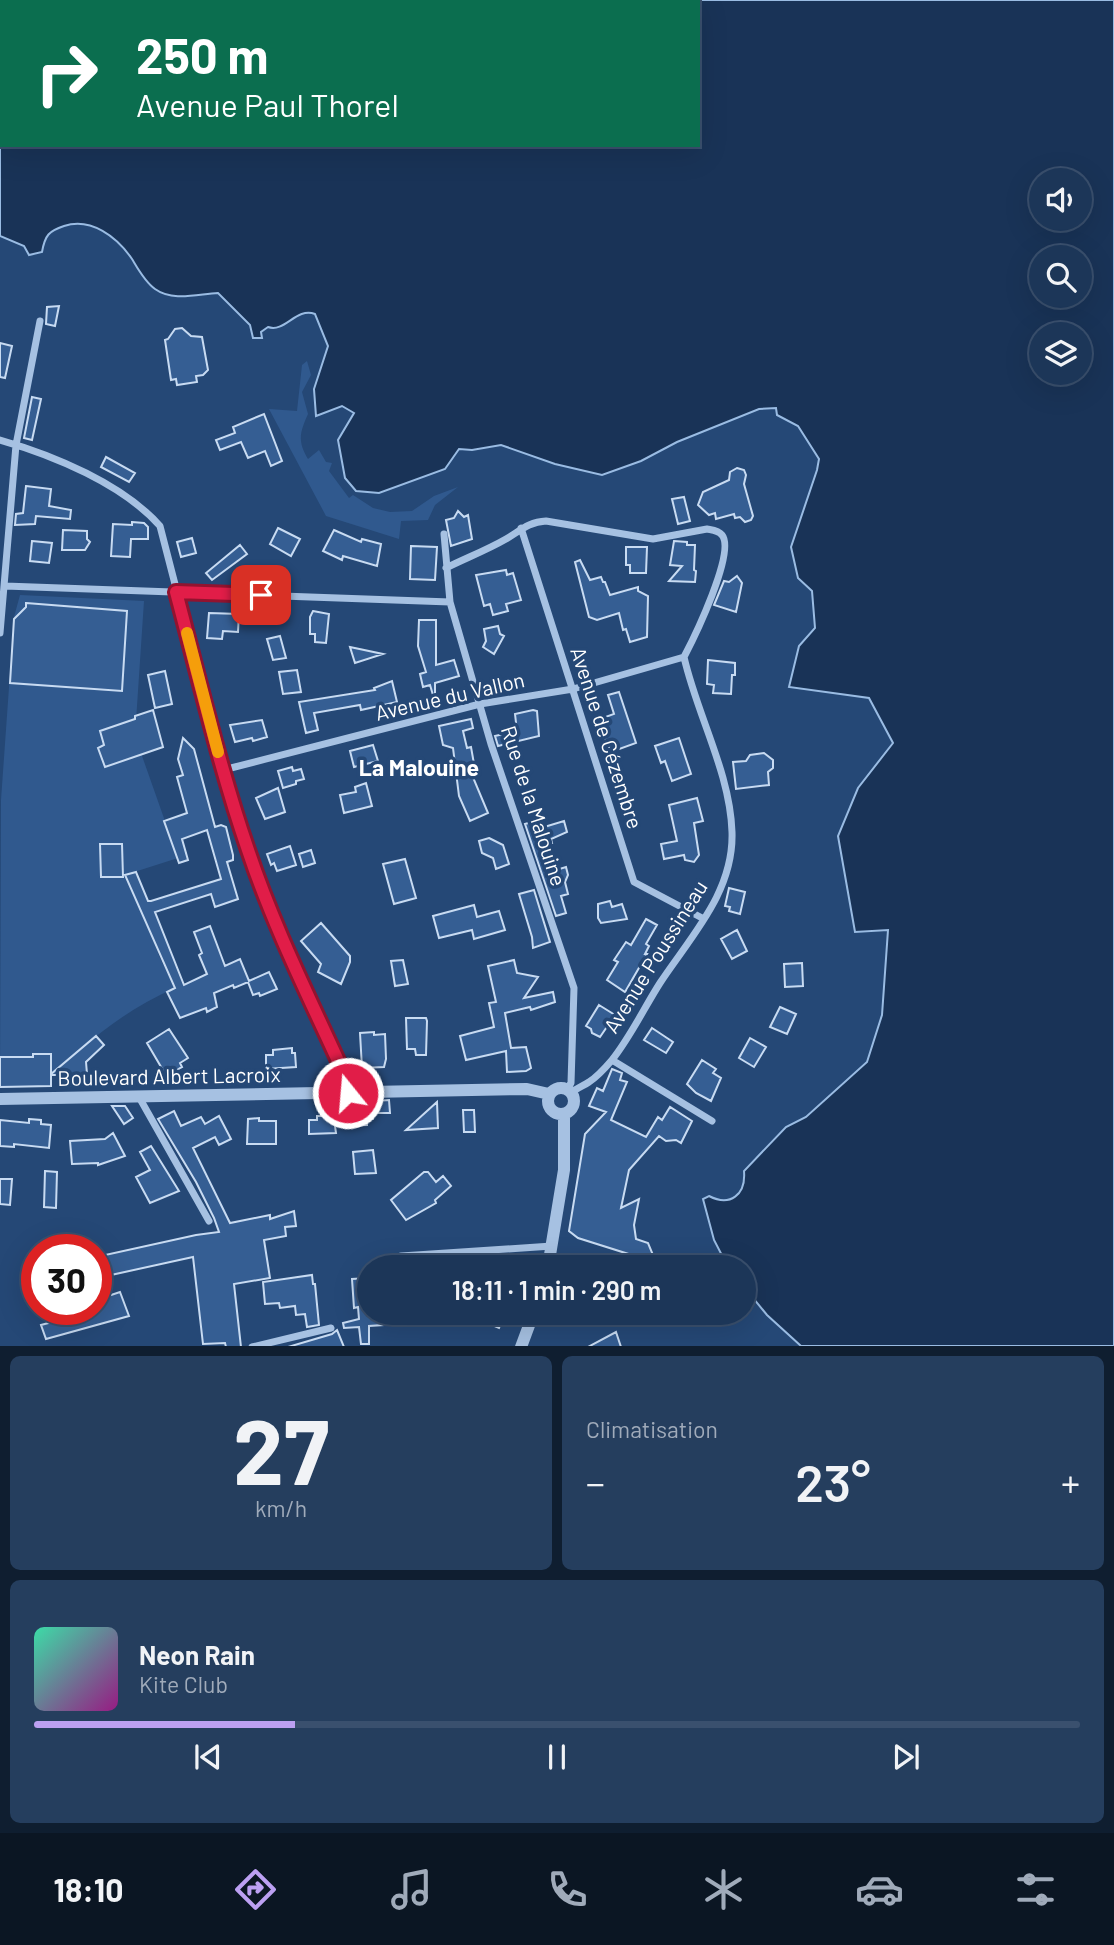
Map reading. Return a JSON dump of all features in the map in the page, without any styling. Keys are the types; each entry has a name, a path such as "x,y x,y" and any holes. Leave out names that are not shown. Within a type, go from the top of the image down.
{"street":[{"path":"0,633 16,445 40,321"},
{"path":"0,440 54,459 94,479 134,502 160,526 223,770 248,850 280,935 345,1076 348,1093"},
{"path":"446,568 535,522 546,521 653,539 707,529 721,534 726,543 724,558 699,629 684,657"},
{"name":"Avenue de Cézembre","path":"521,528 634,882 704,919"},
{"name":"Rue de la Malouine","path":"444,534 450,601 512,808 574,988 569,1091"},
{"path":"5,586 450,601"},
{"name":"Avenue du Vallon","path":"223,770 480,704 573,689 684,657"},
{"name":"Avenue Poussineau","path":"569,1091 589,1082 612,1060 718,897 728,872 732,830 725,790 690,684 684,657"},
{"path":"612,1060 712,1121"},
{"name":"Boulevard Albert Lacroix","path":"0,1100 527,1089 549,1094"},
{"path":"550,1255 564,1170 564,1114 573,1104 569,1091 555,1089 549,1094 549,1107 555,1113 564,1114"},
{"path":"139,1097 209,1221"},
{"path":"416,1255 552,1246"},
{"path":"521,1346 529,1325"},
{"path":"253,1346 331,1328"}],"shaded area":[{"path":"700,0 1114,0 1114,1346 801,1346 756,1302 756,1255 722,1255 714,1240 703,1199 709,1196 724,1200 735,1197 742,1187 744,1171 786,1127 806,1117 867,1062 882,1015 888,930 855,932 838,836 858,788 893,743 869,698 789,687 799,646 815,628 812,591 798,578 791,547 819,459 798,426 777,415 776,408 759,409 677,442 641,461 602,475 555,464 501,445 472,450 459,449 445,469 379,493 356,491 345,478 338,440 354,413 342,406 316,416 314,389 328,346 315,314 302,314 280,327 268,327 261,332 262,338 253,338 250,325 218,293 178,296 162,293 148,283 119,243 102,231 84,224 74,224 51,232 42,252 29,255 24,246 0,236 0,147 700,147"},
{"path":"307,361 311,375 302,392 308,414 302,431 302,447 308,459 319,450 326,462 332,463 329,471 349,498 353,495 373,508 390,512 412,511 434,496 458,487 435,505 428,520 401,521 399,539 326,516 269,409 297,411 302,365"},
{"path":"20,595 144,601 135,736 178,858 128,874 160,958 175,988 138,1007 104,1030 42,1083 42,1086 0,1087 1,800 14,617"}],"building":[{"path":"59,306 55,326 46,324 47,307"},
{"path":"182,328 191,336 202,337 208,370 203,375 196,376 197,382 177,385 176,379 171,380 165,340 175,329"},
{"path":"0,343 12,346 5,378 0,377"},
{"path":"32,397 41,399 32,440 24,438"},
{"path":"264,414 282,461 271,466 265,451 248,458 241,442 220,450 216,440 235,433 233,427"},
{"path":"106,457 135,473 129,482 101,467"},
{"path":"737,468 744,470 746,475 744,484 753,516 745,522 740,517 735,518 734,514 716,519 715,513 709,515 698,505 703,492 729,480 730,472"},
{"path":"26,486 51,489 49,506 71,510 70,519 36,516 35,524 15,525 16,514 23,513"},
{"path":"684,497 690,521 678,524 672,499"},
{"path":"458,511 464,517 468,515 472,539 451,546 446,520 454,518"},
{"path":"132,522 144,523 148,527 148,539 131,539 130,557 111,556 113,524 132,525"},
{"path":"278,528 300,539 291,556 270,544"},
{"path":"63,530 87,531 87,539 90,542 85,550 62,550"},
{"path":"334,530 361,542 362,539 381,544 377,566 343,556 342,560 323,551"},
{"path":"192,538 196,553 181,557 177,542"},
{"path":"32,541 52,543 49,563 30,561"},
{"path":"674,541 695,545 695,582 669,581 682,566 670,565"},
{"path":"240,545 247,554 212,580 206,573"},
{"path":"411,546 437,547 435,580 410,579"},
{"path":"626,547 647,547 646,573 630,573 630,565 626,565"},
{"path":"580,560 590,580 601,577 610,595 638,587 638,591 648,596 647,637 630,642 626,629 623,630 619,613 597,620 589,617 575,562"},
{"path":"506,570 507,575 513,573 521,600 506,604 508,611 493,615 490,604 484,606 476,575"},
{"path":"737,576 742,583 736,612 714,605 724,581 729,582"},
{"path":"26,603 127,611 122,691 10,683 14,619 26,607"},
{"path":"313,611 329,614 326,643 315,642 315,634 310,634 310,617"},
{"path":"209,613 239,614 238,632 223,631 222,639 207,638"},
{"path":"419,620 436,620 436,665 454,660 459,676 435,683 435,695 430,685 423,687 420,674 426,672 418,646"},
{"path":"498,626 500,634 504,636 494,654 483,647 486,641 484,629"},
{"path":"280,636 286,658 273,660 267,639"},
{"path":"350,647 383,654 355,663"},
{"path":"708,660 735,663 731,694 713,693 714,685 707,684"},
{"path":"297,670 301,692 283,694 279,672"},
{"path":"165,671 172,704 155,708 148,675"},
{"path":"392,681 397,702 361,710 360,705 314,713 318,730 306,733 299,702 375,690 374,688"},
{"path":"619,692 636,743 611,752 597,720 614,714 608,695"},
{"path":"153,710 163,747 105,767 98,748 104,745 100,731"},
{"path":"537,711 539,736 498,746 495,736 517,731 515,714"},
{"path":"471,719 473,728 463,731 467,748 471,747 476,775 472,775 488,813 470,821 459,796 453,748 443,745 439,726"},
{"path":"262,720 267,737 235,742 230,725"},
{"path":"183,738 194,749 215,827 226,827 233,855 233,860 227,862 238,899 215,907 211,894 155,912 184,985 207,974 194,932 210,926 225,966 240,959 249,981 269,972 277,989 260,996 259,993 253,995 248,982 234,988 233,985 214,993 217,1007 207,1012 206,1008 180,1018 167,992 175,988 125,875 136,872 148,901 221,879 207,830 182,839 188,860 179,863 164,821 187,813 177,777 183,775 178,759"},
{"path":"679,738 691,774 672,781 665,761 661,763 655,746"},
{"path":"373,745 378,761 354,767 350,751"},
{"path":"764,753 773,760 773,768 768,772 769,785 736,789 733,762 746,761 750,755"},
{"path":"292,767 293,771 301,769 304,779 283,788 278,771"},
{"path":"366,783 372,806 344,813 340,795 356,792 355,787"},
{"path":"278,788 285,812 265,819 256,798"},
{"path":"697,798 703,821 694,823 699,855 694,862 685,860 684,855 664,859 661,844 677,841 669,805"},
{"path":"539,820 541,828 564,821 567,832 551,839 552,843 546,845 553,871 566,867 568,875 565,882 568,894 561,896 566,913 556,916 525,824"},
{"path":"489,838 503,845 509,864 496,869 493,858 482,853 479,841"},
{"path":"100,844 122,844 123,877 101,877"},
{"path":"290,846 296,865 277,871 274,863 271,865 267,854"},
{"path":"311,850 315,863 303,867 299,854"},
{"path":"405,859 416,898 394,904 383,864"},
{"path":"729,888 745,892 740,914 729,911 730,907 725,906"},
{"path":"534,890 550,942 533,948 519,894"},
{"path":"610,901 612,907 622,904 627,919 601,923 598,918 598,904"},
{"path":"474,905 477,917 499,911 505,930 474,939 472,930 439,938 433,916"},
{"path":"646,919 657,925 646,944 649,946 647,954 625,992 607,980 618,962 614,960 626,942 631,945"},
{"path":"321,923 350,956 341,984 318,972 321,964 301,941"},
{"path":"737,930 747,951 732,959 721,939"},
{"path":"403,960 408,984 395,986 391,961"},
{"path":"514,960 517,973 538,977 524,998 553,992 555,1002 531,1010 530,1007 505,1013 511,1048 526,1047 531,1068 526,1071 507,1072 506,1051 466,1060 460,1036 494,1027 489,1003 496,1002 488,966"},
{"path":"802,963 803,986 785,987 784,964"},
{"path":"599,1005 615,1015 600,1037 586,1026"},
{"path":"780,1007 796,1014 787,1034 770,1027"},
{"path":"406,1018 426,1018 426,1055 416,1055 415,1049 407,1049"},
{"path":"652,1028 673,1042 666,1053 644,1040"},
{"path":"169,1029 188,1058 180,1063 182,1067 167,1077 147,1043"},
{"path":"374,1032 374,1035 385,1034 384,1067 362,1068 360,1033"},
{"path":"96,1036 104,1045 86,1062 88,1086 66,1086 65,1075 51,1075 51,1086 0,1087 0,1057 51,1054 51,1074"},
{"path":"750,1038 766,1047 754,1067 739,1058"},
{"path":"292,1048 296,1067 266,1069 266,1055 273,1055 273,1050"},
{"path":"702,1060 716,1069 713,1073 721,1078 711,1101 696,1093 687,1084"},
{"path":"612,1069 622,1073 620,1080 627,1082 611,1120 646,1137 658,1117 662,1120 670,1107 692,1121 681,1143 676,1140 666,1141 659,1136 629,1170 621,1208 639,1199 634,1225 636,1239 648,1243 653,1255 632,1255 578,1238 569,1231 585,1134 606,1112 589,1106 597,1088 603,1091"},
{"path":"389,1100 390,1113 378,1113 377,1101"},
{"path":"339,1101 339,1107 373,1107 373,1119 367,1120 367,1125 335,1126 336,1133 309,1134 309,1120 326,1116 326,1102"},
{"path":"437,1102 438,1128 406,1130"},
{"path":"112,1106 125,1106 133,1118 124,1124"},
{"path":"463,1110 474,1110 475,1132 464,1132"},
{"path":"174,1111 181,1126 201,1117 205,1124 219,1116 231,1139 219,1145 215,1137 193,1148 230,1223 270,1215 270,1219 294,1211 296,1226 285,1227 286,1236 264,1240 270,1278 234,1284 241,1346 226,1346 225,1343 203,1344 193,1257 112,1275 112,1253 219,1232 196,1182 158,1119"},
{"path":"259,1118 259,1121 276,1121 276,1144 247,1144 248,1119"},
{"path":"29,1119 41,1120 41,1124 51,1125 49,1148 14,1144 14,1147 0,1146 0,1120 29,1123"},
{"path":"113,1133 125,1156 98,1165 72,1164 70,1141 105,1139"},
{"path":"151,1146 179,1191 150,1203 136,1177 150,1170 140,1152"},
{"path":"373,1150 376,1173 355,1174 353,1152"},
{"path":"45,1171 57,1172 56,1208 44,1207"},
{"path":"424,1172 428,1172 436,1182 443,1176 451,1186 435,1200 436,1203 406,1220 391,1200"},
{"path":"0,1179 12,1179 10,1205 0,1204"},
{"path":"312,1275 319,1325 307,1327 305,1314 296,1315 295,1306 280,1308 279,1303 265,1304 263,1282"},
{"path":"352,1279 357,1279 357,1307 354,1308"},
{"path":"120,1292 129,1316 112,1321 112,1295"},
{"path":"357,1320 357,1325 384,1325 369,1326 369,1344 361,1344 359,1327 344,1328 343,1323"},
{"path":"41,1325 97,1325 46,1339"},
{"path":"337,1330 344,1346 291,1346 332,1334"},
{"path":"616,1332 621,1346 590,1346"}],"slow traffic":[{"path":"187,633 218,752"}],"district":[{"name":"La Malouine","path":"419,768"}],"route":[{"path":"261,595 176,592 223,770 248,850 280,935 345,1076 348,1093"}]}
